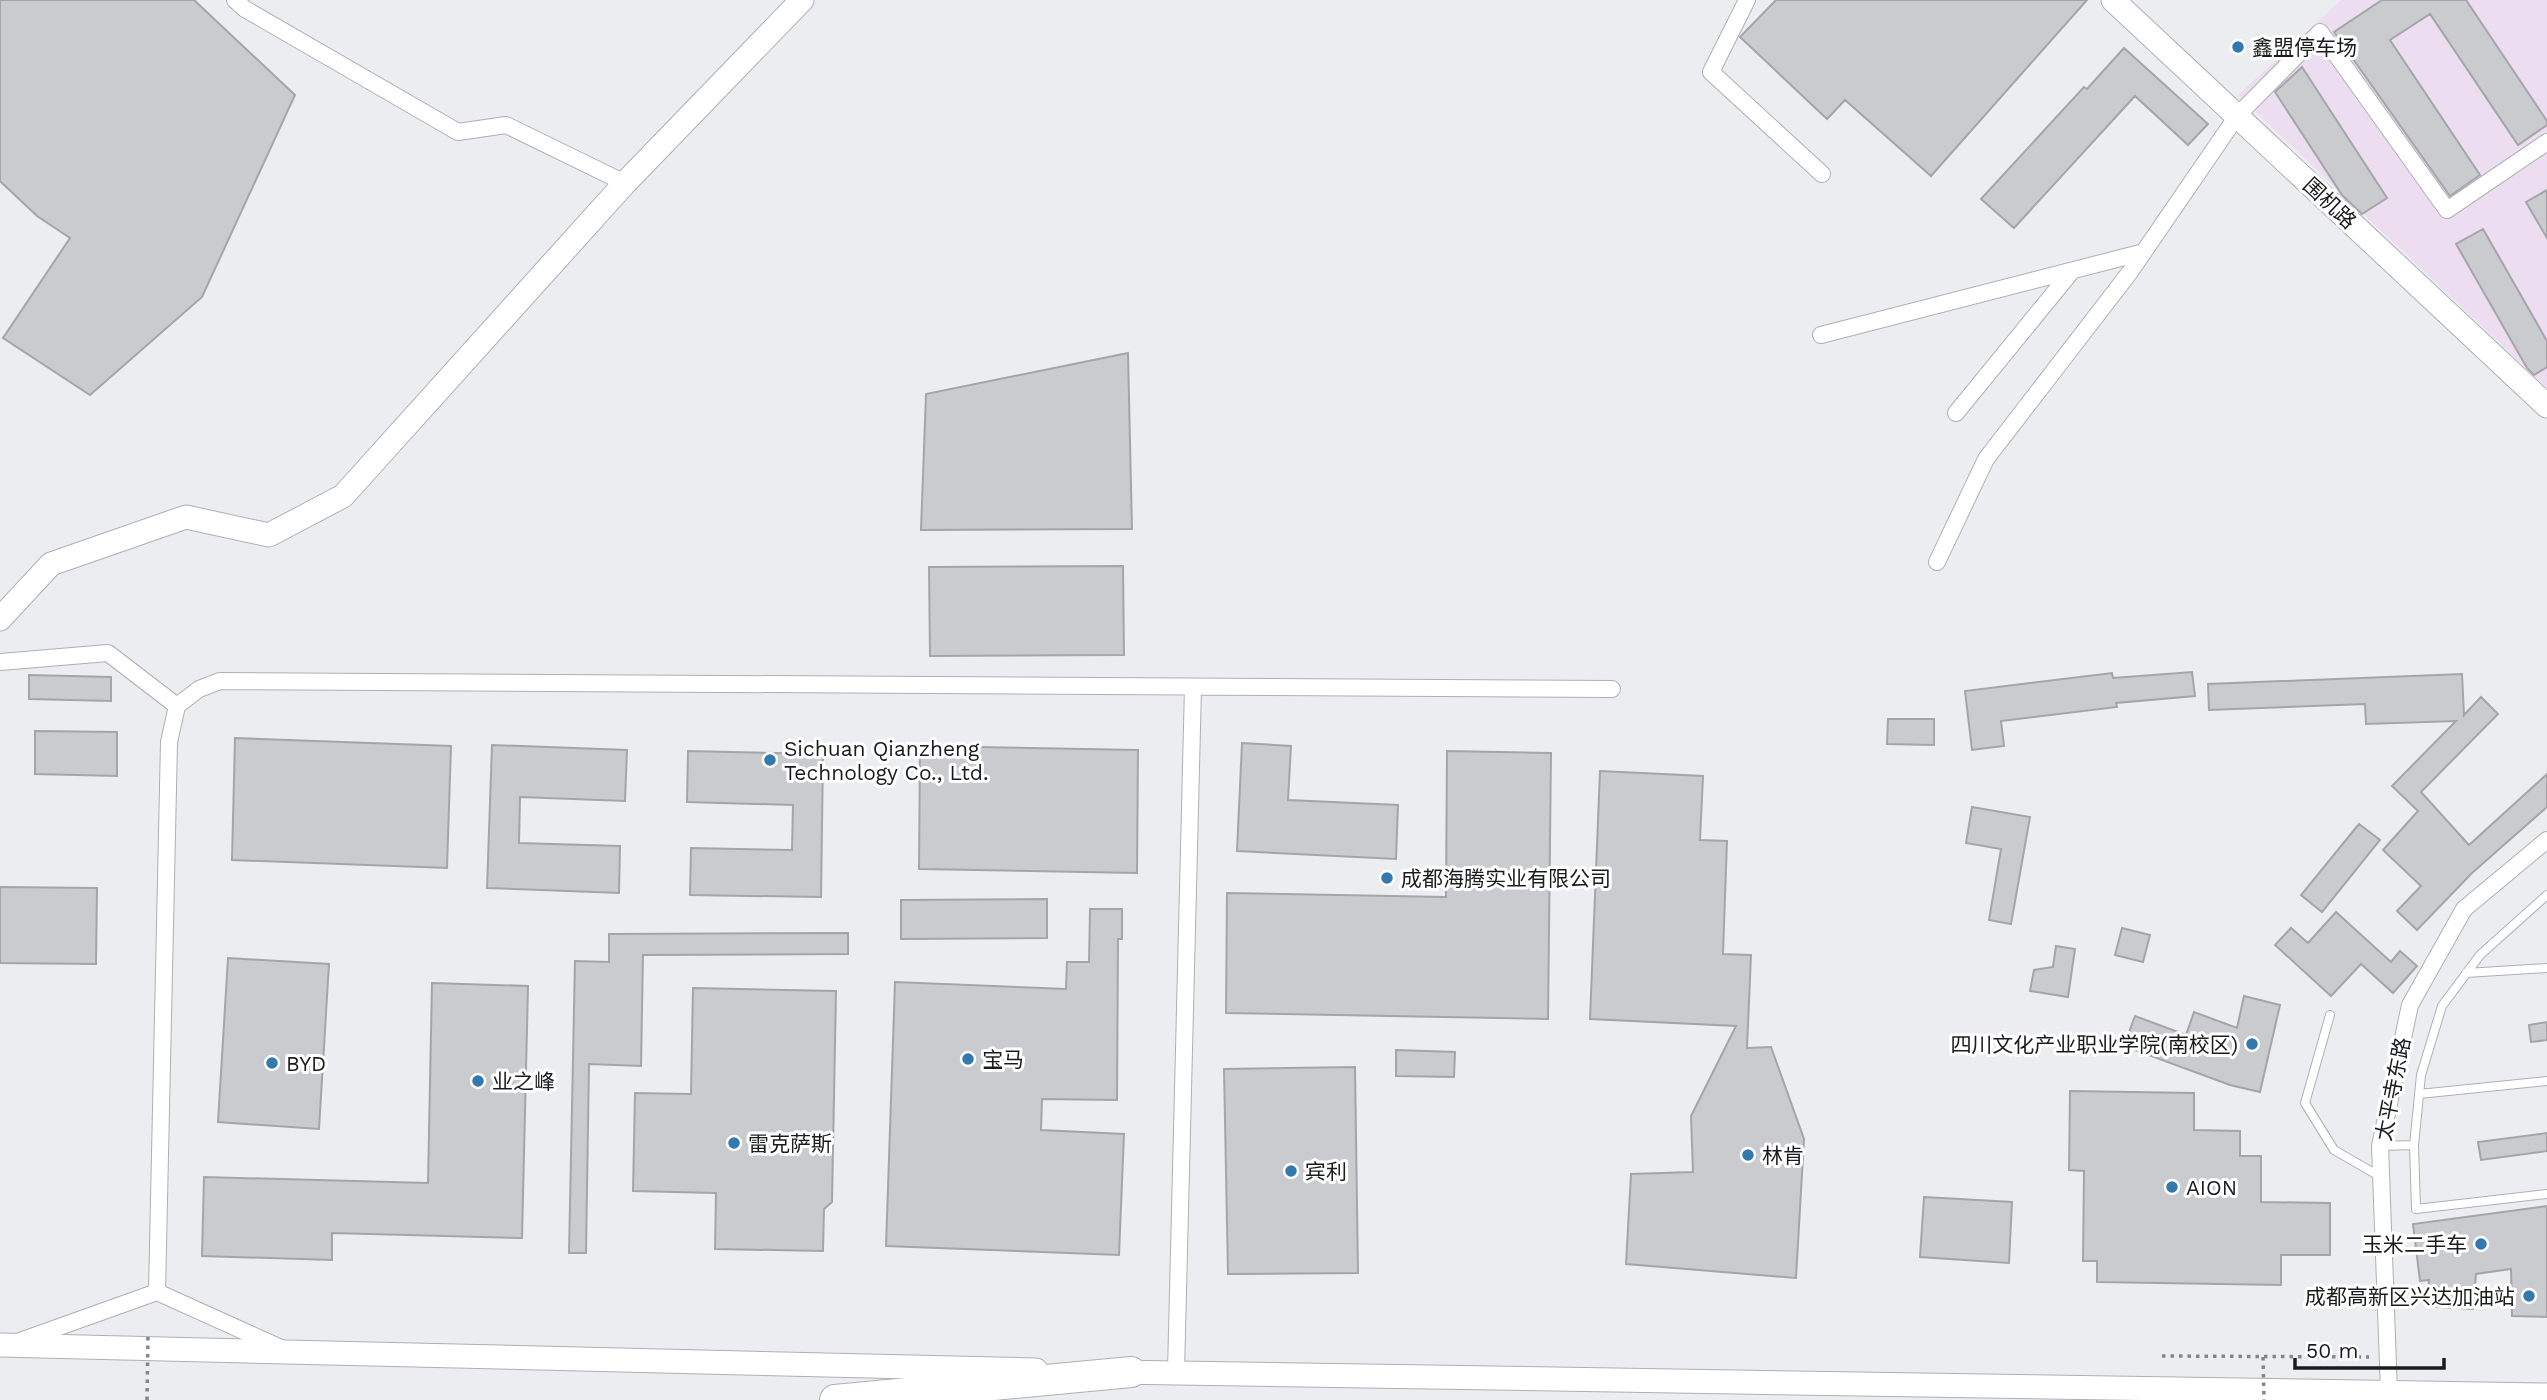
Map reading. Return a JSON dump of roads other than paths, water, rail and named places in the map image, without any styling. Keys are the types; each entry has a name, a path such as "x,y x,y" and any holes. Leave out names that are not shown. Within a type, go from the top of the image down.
{"highway":[{"path":"835,1400 1131,1372"}],"main road":[{"path":"0,619 51,564 186,517 269,536 343,496 625,183 802,0"},
{"name":"围机路","path":"2113,0 2547,406"},
{"path":"5,1345 1131,1372 2547,1395"}],"street":[{"path":"235,0 245,9 458,132 506,125 625,183"},
{"path":"1747,0 1711,72 1822,174"},
{"path":"1937,562 1986,459 2144,252 2237,116 2320,32 2447,210 2547,142"},
{"path":"1821,335 2144,252"},
{"path":"1956,413 2072,271"},
{"path":"0,662 108,653 177,706"},
{"path":"157,1292 169,742 177,706 199,689 220,681 1612,690"},
{"path":"1176,1372 1193,687"},
{"name":"太平寺东路","path":"2389,1392 2380,1146 2410,1004 2464,909 2547,839"},
{"path":"5,1345 157,1292 290,1352"}],"lane":[{"path":"2547,895 2480,955 2442,1006 2421,1075 2414,1145 2416,1209 2547,1194"},
{"path":"2466,973 2547,968"},
{"path":"2330,1016 2305,1102 2334,1150 2381,1177"},
{"path":"2419,1094 2547,1081"},
{"path":"2380,1146 2414,1145"}],"place":[{"name":"鑫盟停车场","path":"2238,47"},
{"name":"Sichuan Qianzheng Technology Co., Ltd.","path":"770,760"},
{"name":"成都海腾实业有限公司","path":"1387,878"},
{"name":"四川文化产业职业学院(南校区)","path":"2252,1044"},
{"name":"宝马","path":"968,1059"},
{"name":"BYD","path":"272,1063"},
{"name":"业之峰","path":"478,1081"},
{"name":"雷克萨斯","path":"734,1143"},
{"name":"林肯","path":"1748,1155"},
{"name":"宾利","path":"1291,1171"},
{"name":"AION","path":"2172,1187"},
{"name":"玉米二手车","path":"2481,1244"},
{"name":"成都高新区兴达加油站","path":"2529,1296"}]}
